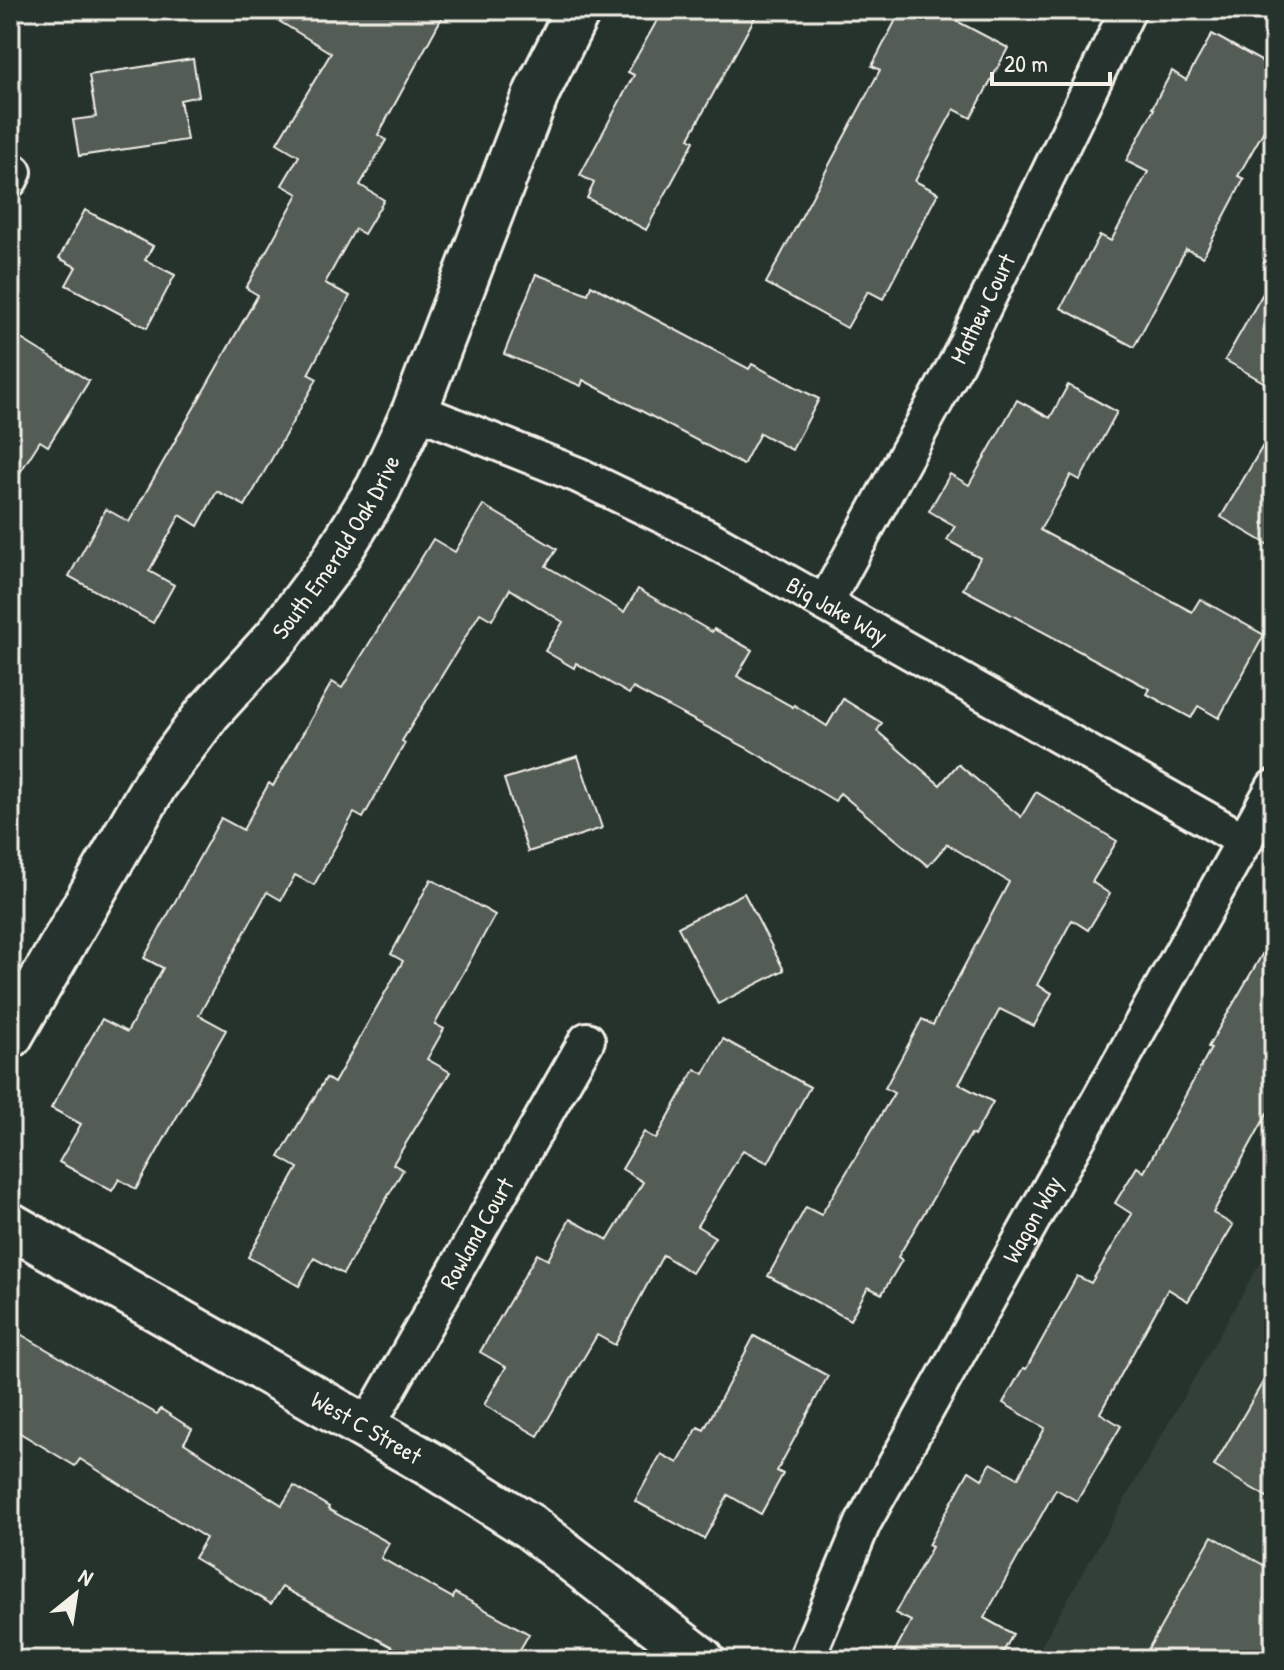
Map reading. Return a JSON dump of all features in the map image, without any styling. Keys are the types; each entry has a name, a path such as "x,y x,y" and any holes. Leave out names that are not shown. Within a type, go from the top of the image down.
{"street":[{"name":"South Emerald Oak Drive","path":"10,1036 155,784 208,713 277,637 331,565 378,489 415,410 537,92 578,10"},
{"name":"Mathew Court","path":"825,603 956,364 1128,10"},
{"path":"10,169 14,172 10,180"},
{"name":"Big Jake Way","path":"415,410 578,475 709,538 1245,841"},
{"name":"Wagon Way","path":"806,1660 863,1523 1274,787"},
{"name":"Rowland Court","path":"366,1428 587,1040"},
{"name":"West C Street","path":"10,1225 366,1428 529,1526 702,1660"}],"shaded area":[{"path":"1274,1239 1274,1660 1033,1660"}],"building":[{"path":"261,10 446,10 378,135 386,140 360,185 384,200 364,234 355,229 325,283 350,296 308,374 317,379 245,506 217,491 198,526 180,515 149,571 174,585 153,623 69,576 106,509 129,522 258,295 246,288 298,194 282,185 299,156 277,143 331,53"},
{"path":"663,10 759,10 689,138 694,141 646,230 587,198 594,183 580,175 634,75 628,72"},
{"path":"901,10 936,10 1008,48 971,118 954,109 915,181 938,193 883,299 868,291 847,328 766,283 880,70 872,66"},
{"path":"1212,34 1274,68 1274,113 1238,176 1244,179 1203,257 1186,249 1134,347 1061,308 1100,235 1111,241 1148,172 1126,161 1172,71 1186,80"},
{"path":"193,59 199,96 180,100 187,140 79,156 73,120 96,117 89,75"},
{"path":"85,210 153,246 145,260 175,275 147,328 66,285 76,267 59,258"},
{"path":"536,274 588,294 591,285 749,369 752,364 819,399 792,450 760,433 743,465 583,380 581,386 504,354"},
{"path":"1274,274 1274,388 1225,360"},
{"path":"10,332 89,381 48,446 40,441 10,488"},
{"path":"1068,385 1117,412 1080,480 1071,475 1040,530 1192,612 1200,599 1264,635 1219,718 1198,706 1191,718 1147,694 1150,689 963,589 980,558 947,540 955,526 929,511 950,474 969,485 1017,400 1050,418"},
{"path":"1274,427 1274,548 1221,517"},
{"path":"483,505 557,549 546,566 624,612 638,589 712,632 714,629 752,650 737,676 827,726 843,699 882,723 877,731 940,785 958,764 1021,817 1036,792 1117,841 1092,882 1110,894 1088,930 1072,920 1037,985 1052,993 1034,1026 1000,1009 959,1084 993,1102 898,1257 902,1260 882,1294 868,1287 850,1320 768,1276 806,1207 821,1215 894,1093 885,1088 922,1019 933,1025 1009,882 947,844 928,866 840,793 835,801 747,748 633,688 629,694 576,663 574,668 545,651 563,622 510,589 492,620 480,613 402,741 405,743 363,818 354,813 314,885 295,875 281,900 267,892 199,1015 226,1030 136,1189 119,1179 112,1191 59,1162 81,1124 51,1108 102,1019 127,1032 163,968 144,958 221,818 243,830 269,783 273,786 332,682 342,688 433,539 455,552"},
{"path":"578,756 602,828 528,852 504,779"},
{"path":"431,879 495,915 435,1024 444,1029 427,1059 450,1072 393,1164 403,1170 343,1274 314,1258 299,1286 248,1257 298,1168 279,1157 326,1078 334,1083 403,961 391,954"},
{"path":"744,893 784,970 718,1004 678,927"},
{"path":"1274,934 1274,1101 1213,1213 1233,1225 1188,1301 1168,1289 1100,1413 1121,1426 1077,1501 1056,1489 984,1618 1013,1634 999,1660 890,1660 911,1621 895,1613 969,1471 982,1479 991,1463 1018,1478 1045,1428 1003,1403 1023,1368 1026,1369 1077,1276 1091,1283 1132,1214 1115,1203 1137,1167 1144,1172 1211,1048 1208,1047"},
{"path":"723,1039 810,1087 768,1163 743,1150 697,1226 715,1237 692,1273 663,1255 615,1345 597,1335 538,1436 484,1405 506,1367 480,1352 537,1254 548,1260 570,1219 608,1240 643,1182 622,1169 644,1132 656,1139 695,1069 704,1074"},
{"path":"10,1328 157,1414 161,1409 192,1429 184,1443 282,1505 294,1486 389,1543 381,1558 453,1598 455,1593 529,1634 514,1660 416,1660 282,1587 271,1604 194,1558 206,1538 80,1459 75,1466 10,1427"},
{"path":"754,1336 828,1376 777,1471 783,1474 761,1514 728,1495 704,1539 635,1501 661,1454 678,1463 698,1427 704,1430"},
{"path":"1274,1363 1274,1501 1214,1466"},
{"path":"1212,1536 1274,1571 1274,1660 1142,1660"}]}
